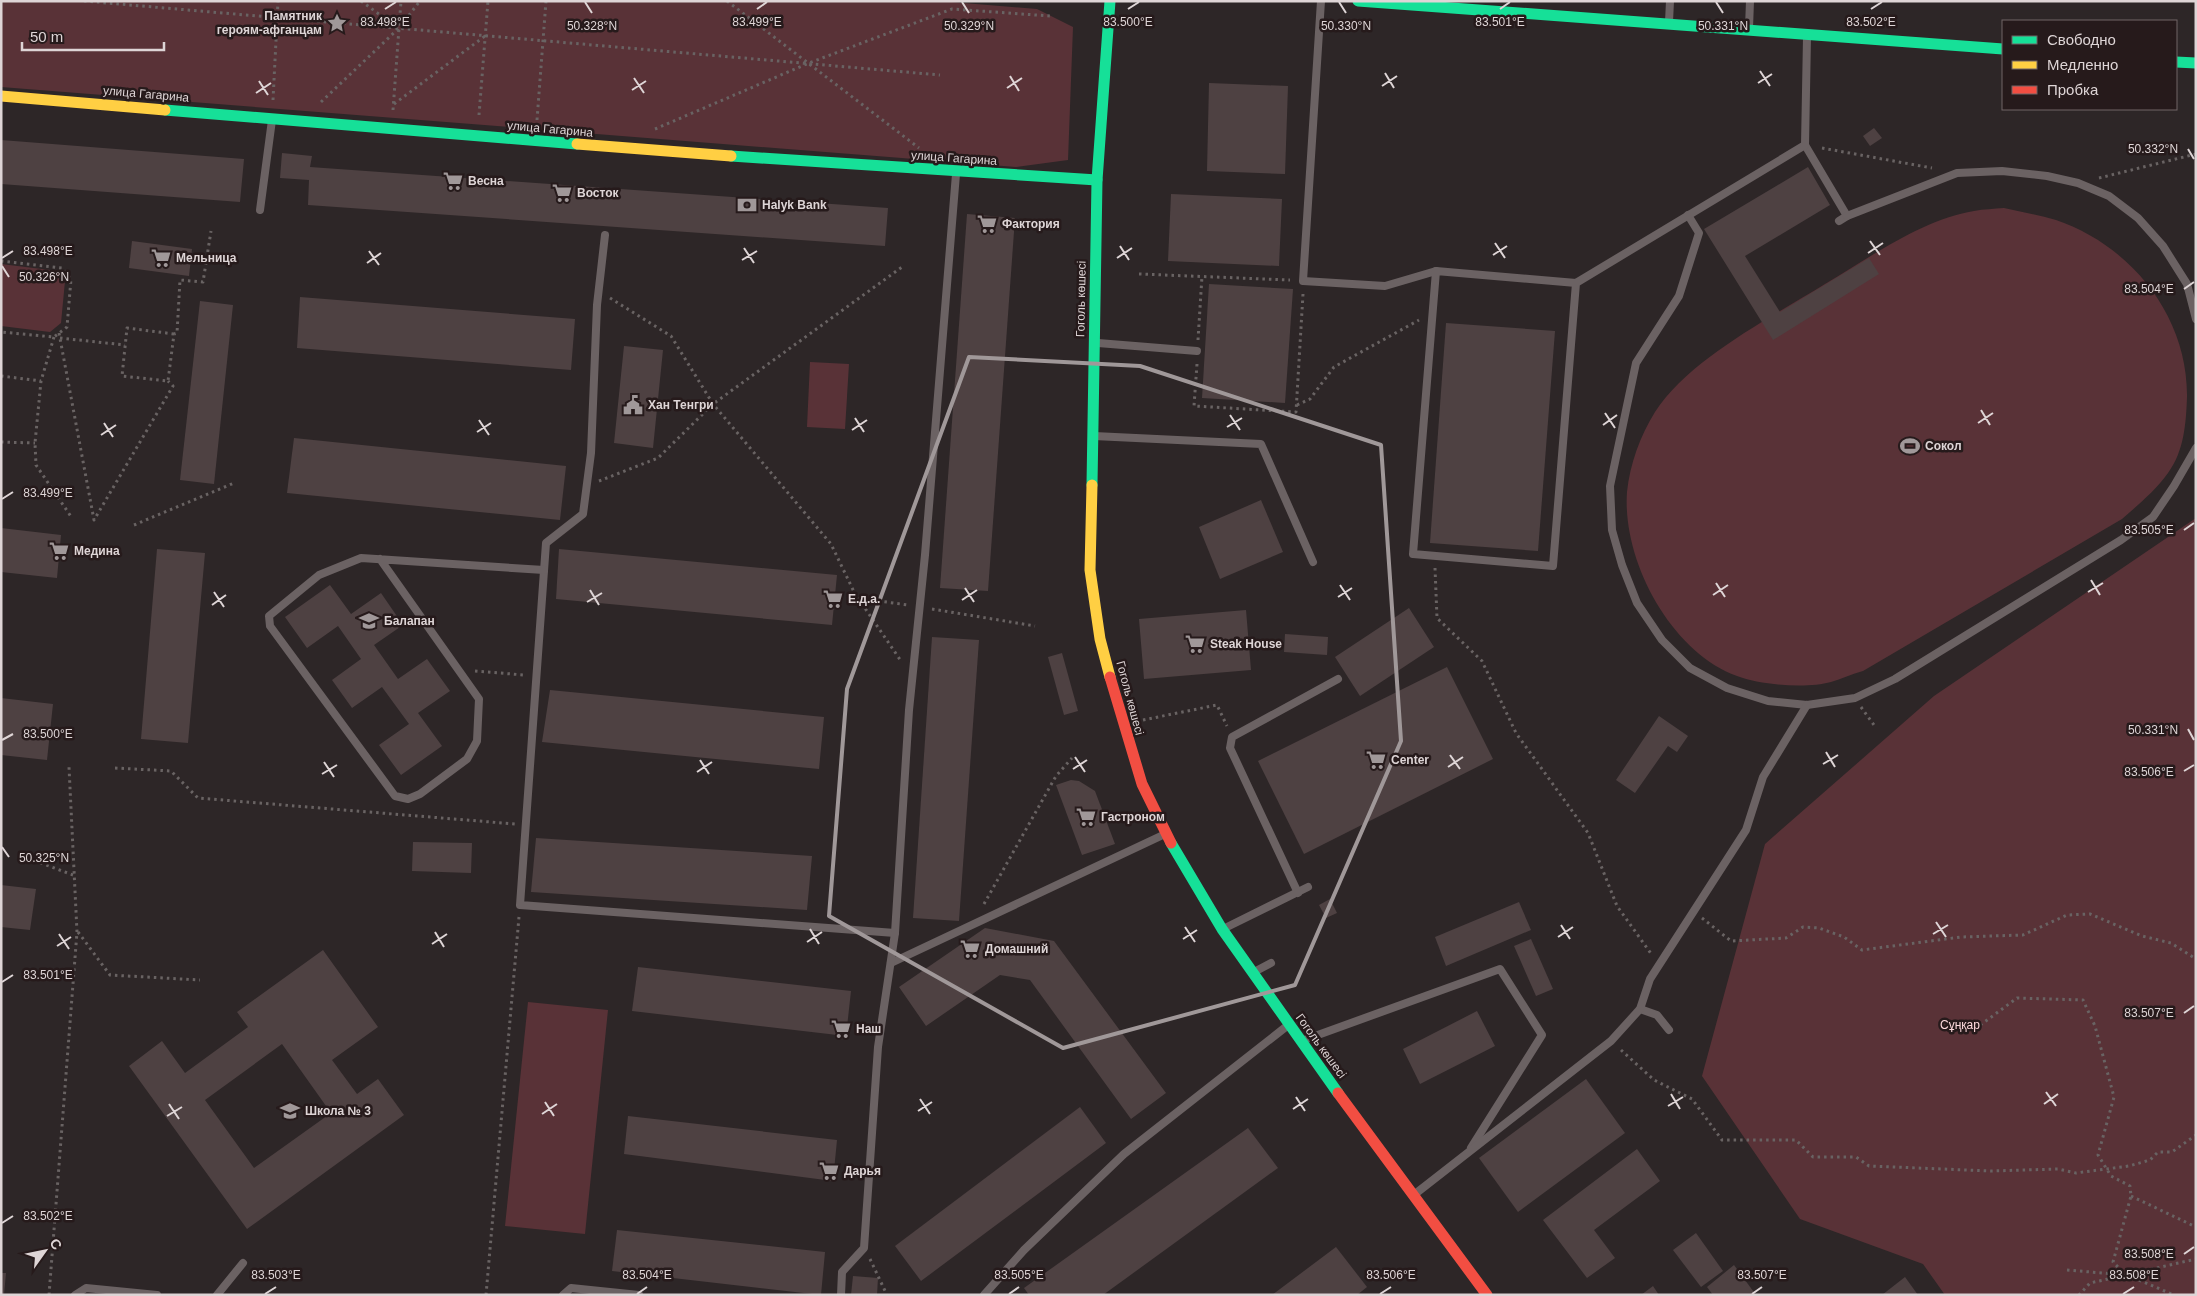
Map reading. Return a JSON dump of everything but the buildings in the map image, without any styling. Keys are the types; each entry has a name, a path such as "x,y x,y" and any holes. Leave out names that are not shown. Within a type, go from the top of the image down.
{"street":[{"name":"Гоголь көшесі","path":"1110,1 1097,180 1090,570 1094,605 1112,686 1125,732 1142,784 1166,834 1222,929 1300,1042 1487,1295"},
{"path":"1358,1 1565,13 1669,24 2002,49"},
{"path":"2177,62 2196,64"},
{"name":"улица Гагарина","path":"1,96 272,113 612,148 956,173 1097,180"}],"lane":[{"path":"1321,1 1303,281 1385,286 1436,271 1576,283 1805,144"},
{"path":"1669,24 1670,1"},
{"path":"1749,30 1750,1"},
{"path":"1807,35 1805,144 1847,216"},
{"path":"260,210 272,113"},
{"path":"1839,221 1847,216 1957,173 2002,171 2047,176 2078,184 2109,196 2138,218 2157,239 2188,284 2196,319"},
{"path":"841,1295 842,1272 864,1248 878,1047 895,933 912,677 920,607 956,173"},
{"path":"1688,215 1699,233 1679,296 1636,363 1610,486 1612,530 1622,565 1637,603 1662,640 1690,668 1727,688 1768,701 1807,705 1855,698 1895,679 2121,540 2153,517 2196,448"},
{"path":"605,235 599,291 591,453 583,514 546,543 520,905 895,933"},
{"path":"1436,271 1413,554 1435,556 1553,566 1576,283"},
{"path":"1094,343 1197,351"},
{"path":"1092,436 1261,444 1313,562"},
{"path":"380,559 479,699 477,741 467,759 420,794 408,799 395,796 270,626 269,616 319,575 361,558 380,559 544,570"},
{"path":"1298,892 1230,748 1232,737 1338,679"},
{"path":"1414,1195 1611,1041 1640,1009 1650,979 1746,830 1763,778 1807,705"},
{"path":"891,963 1166,834"},
{"path":"1222,929 1308,887"},
{"path":"1252,973 1271,963"},
{"path":"1300,1042 1500,969 1542,1035 1467,1154"},
{"path":"1640,1009 1657,1015 1669,1030"},
{"path":"984,1295 1024,1250 1124,1154 1288,1025"},
{"path":"217,1295 243,1263"},
{"path":"76,1295 86,1288 157,1295"},
{"path":"563,1295 571,1288 639,1295"}],"path":[{"path":"84,1 940,74"},
{"path":"272,113 278,1"},
{"path":"361,1 399,28"},
{"path":"392,118 401,1"},
{"path":"317,105 399,28 420,1"},
{"path":"479,125 488,1"},
{"path":"536,129 546,1"},
{"path":"727,1 922,150"},
{"path":"654,129 809,64 952,9 1050,16"},
{"path":"393,105 486,36"},
{"path":"1805,144 1957,173"},
{"path":"2078,184 2196,154"},
{"path":"59,333 94,520 173,386 168,381 122,376 127,328 178,333 180,280 203,282 211,231"},
{"path":"1,261 62,268 71,279 67,327 54,337 41,381 35,443 36,465 72,518"},
{"path":"587,486 658,458 713,404 902,267"},
{"path":"1139,274 1202,276 1303,281 1296,412 1194,406 1202,276"},
{"path":"599,291 671,336 713,404 831,544 858,598 912,677"},
{"path":"1296,405 1310,399 1334,367 1432,313"},
{"path":"1,332 54,337"},
{"path":"168,381 174,334"},
{"path":"60,338 125,345"},
{"path":"1,376 41,381"},
{"path":"1,442 35,443"},
{"path":"134,525 234,483"},
{"path":"1435,556 1437,618 1482,661 1516,733 1588,833 1617,906 1659,966"},
{"path":"858,598 1035,626"},
{"path":"459,670 537,676"},
{"path":"1855,698 1874,725"},
{"path":"1136,723 1217,705 1232,737"},
{"path":"971,927 1056,776 1072,758"},
{"path":"49,1295 77,932 69,767"},
{"path":"115,768 171,771 198,798 525,825"},
{"path":"22,856 73,875"},
{"path":"486,1295 520,905"},
{"path":"1694,911 1731,941 1786,938 1803,927 1820,928 1844,937 1862,950 1961,937 2023,935 2068,915 2090,914 2142,936 2171,942 2196,959"},
{"path":"77,932 110,975 200,980"},
{"path":"1975,1029 2017,998 2083,1000 2098,1033 2114,1097 2098,1155 2111,1176 2130,1186 2131,1196 2113,1262 2126,1275"},
{"path":"1611,1041 1654,1080 1692,1099 1722,1140 1796,1140 1813,1157 1856,1157 1869,1166 1991,1171 2058,1169 2076,1173 2150,1160 2158,1152 2172,1152 2196,1135"},
{"path":"2131,1196 2196,1227"},
{"path":"864,1248 887,1295"},
{"path":"2079,1295 2090,1283 2196,1259"},
{"path":"2067,1270 2126,1275 2174,1295"}],"highlighted area":[{"path":"969,357 1140,366 1381,445 1401,741 1295,985 1063,1048 829,916 847,689"}],"green space":[{"path":"1,1 940,1 1037,9 1073,27 1068,160 1016,167 1,87"},
{"name":"Сокол","path":"2004,208 2056,220 2083,232 2109,247 2131,266 2150,288 2166,313 2178,339 2185,367 2187,397 2185,427 2181,446 2178,456 2168,473 2152,492 2122,519 1863,671 1831,682 1797,686 1758,682 1737,676 1713,664 1691,647 1655,601 1642,574 1633,546 1628,519 1628,482 1636,450 1655,412 1688,374 1733,340 1878,252 1916,231 1955,215 1978,210"},
{"path":"1,264 58,271 65,281 61,323 50,332 1,326"},
{"path":"810,362 849,364 845,429 807,427"},
{"name":"Сұңқар","path":"2196,518 2196,1295 1945,1295 1923,1264 1800,1219 1702,1076 1765,844 1934,696"},
{"path":"528,1002 608,1010 585,1234 505,1226"}],"traffic: fast":[{"path":"1092,485 1097,180 1110,1"},
{"path":"1358,1 2002,49"},
{"path":"2177,62 2196,63"},
{"path":"165,110 577,144"},
{"path":"731,156 1097,180"},
{"path":"1171,843 1222,929 1338,1093"}],"traffic: slow":[{"path":"1,96 165,110"},
{"path":"577,144 731,156"},
{"path":"1092,485 1090,570 1100,639 1110,677"}],"traffic: jam":[{"path":"1110,677 1142,784 1171,843"},
{"path":"1338,1093 1487,1295"}],"place":[{"name":"Памятник героям-афганцам","path":"337,23"},
{"name":"Весна","path":"453,181"},
{"name":"Восток","path":"562,193"},
{"name":"Halyk Bank","path":"747,205"},
{"name":"Фактория","path":"987,224"},
{"name":"Мельница","path":"161,258"},
{"name":"Хан Тенгри","path":"633,405"},
{"name":"Сокол","path":"1910,446"},
{"name":"Медина","path":"59,551"},
{"name":"Е.д.а.","path":"833,599"},
{"name":"Балапан","path":"369,621"},
{"name":"Steak House","path":"1195,644"},
{"name":"Center","path":"1376,760"},
{"name":"Гастроном","path":"1086,817"},
{"name":"Домашний","path":"970,949"},
{"name":"Наш","path":"841,1029"},
{"name":"Школа № 3","path":"290,1111"},
{"name":"Дарья","path":"829,1171"}]}
